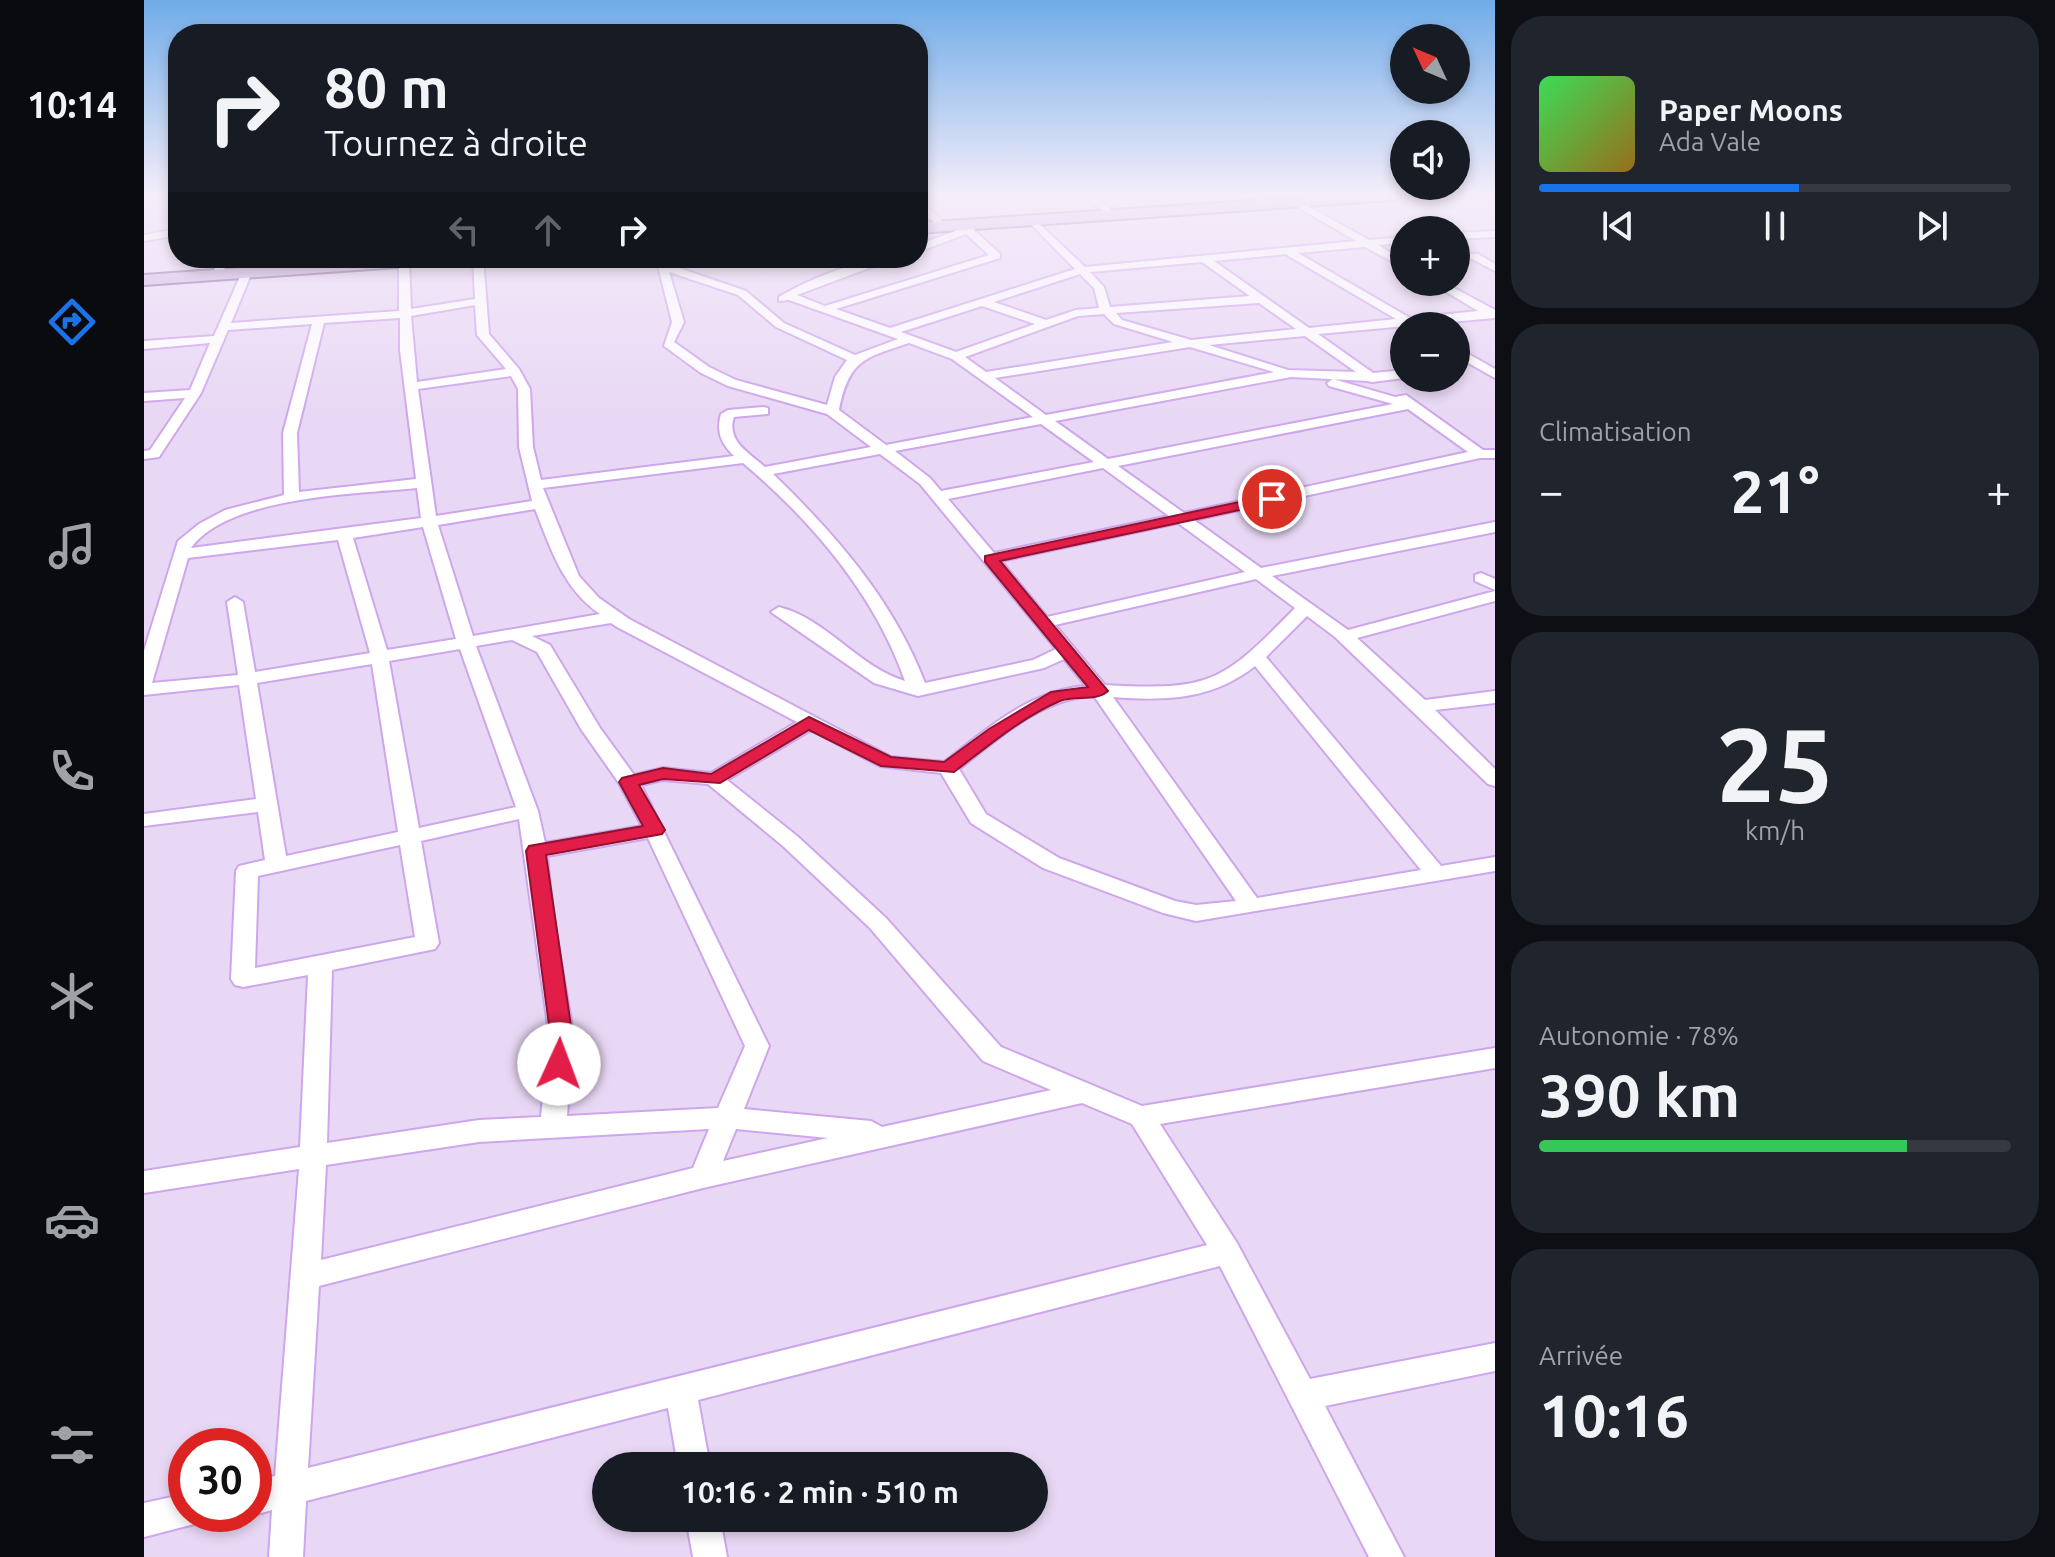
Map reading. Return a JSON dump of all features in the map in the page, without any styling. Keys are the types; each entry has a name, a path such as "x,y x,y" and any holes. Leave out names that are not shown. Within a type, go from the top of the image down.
{"main road":[{"path":"144,280 206,269"},
{"path":"233,269 247,272 287,269"}],"street":[{"path":"394,269 403,314 429,520 466,642 528,811 536,851 561,1033 553,1127"},
{"path":"479,269 483,335 515,372 524,389 526,447 535,485 572,578 593,602 615,617 887,762 948,768 996,732 1057,696 1100,691 1193,694 1235,676 1306,607"},
{"path":"664,269 678,322 668,343 705,370 732,383 832,411 925,481 1100,691 1251,906"},
{"path":"679,269 742,293 780,325 854,359"},
{"path":"763,309 804,287 859,269"},
{"path":"829,308 955,269"},
{"path":"891,332 1083,270 1099,269"},
{"path":"1218,269 1410,405 1487,454"},
{"path":"1318,269 1392,312"},
{"path":"1083,270 1099,287 1105,309 1126,326 1410,405"},
{"path":"144,455 154,454 195,393 247,272"},
{"path":"788,296 829,308 956,356 1109,463 1344,636 1421,706 1495,780"},
{"path":"1460,296 1493,315"},
{"path":"956,356 1076,313 1261,299"},
{"path":"144,345 319,320 403,314 481,301"},
{"path":"981,302 1047,324"},
{"path":"1470,318 1493,315"},
{"path":"292,499 290,433 319,320"},
{"path":"983,376 1185,344 1390,326"},
{"path":"832,411 841,371 854,359 911,339"},
{"path":"1470,357 1489,366 1495,374"},
{"path":"412,386 515,372"},
{"path":"762,472 1291,373 1390,375"},
{"path":"144,397 195,393"},
{"path":"938,496 1410,405"},
{"path":"763,411 728,414 724,427 729,443 762,472 854,568 906,651 918,690"},
{"path":"990,559 1487,454"},
{"path":"535,485 744,459"},
{"path":"144,681 184,544 196,529 218,516 249,506 422,483"},
{"path":"181,554 344,535 540,504"},
{"path":"1043,623 1261,573 1495,527"},
{"path":"344,535 379,657 409,836 427,943 243,979 247,871 409,836 528,811"},
{"path":"1344,636 1418,619 1495,596"},
{"path":"235,602 277,865"},
{"path":"779,612 809,628 880,679 918,690 1038,664 1067,651"},
{"path":"144,689 249,679 615,617"},
{"path":"515,634 544,649 591,729 629,782 655,830 757,1046 703,1177"},
{"path":"1256,656 1436,874"},
{"path":"1421,706 1495,697"},
{"path":"714,779 809,723"},
{"path":"948,768 978,818 1051,863 1171,908 1196,913 1495,864"},
{"path":"629,782 663,774 714,779 790,841 878,923 992,1054 1141,1117 1227,1252 1381,1556"},
{"path":"144,820 268,804"},
{"path":"536,851 655,830"},
{"path":"286,1557 313,1158 320,964"},
{"path":"1141,1117 1495,1058"},
{"path":"305,1277 703,1177 1087,1092"},
{"path":"144,1182 479,1131 725,1118 889,1134"},
{"path":"272,1494 1227,1252"},
{"path":"1302,1396 1495,1357"},
{"path":"681,1391 692,1452"},
{"path":"144,1520 168,1515"},
{"path":"706,1532 710,1557"}],"route":[{"path":"559,1064 561,1033 542,915 536,851 655,830 629,782 663,774 714,779 809,723 887,762 948,768 996,732 1057,696 1083,690 1100,691 990,559 1272,499"}]}
